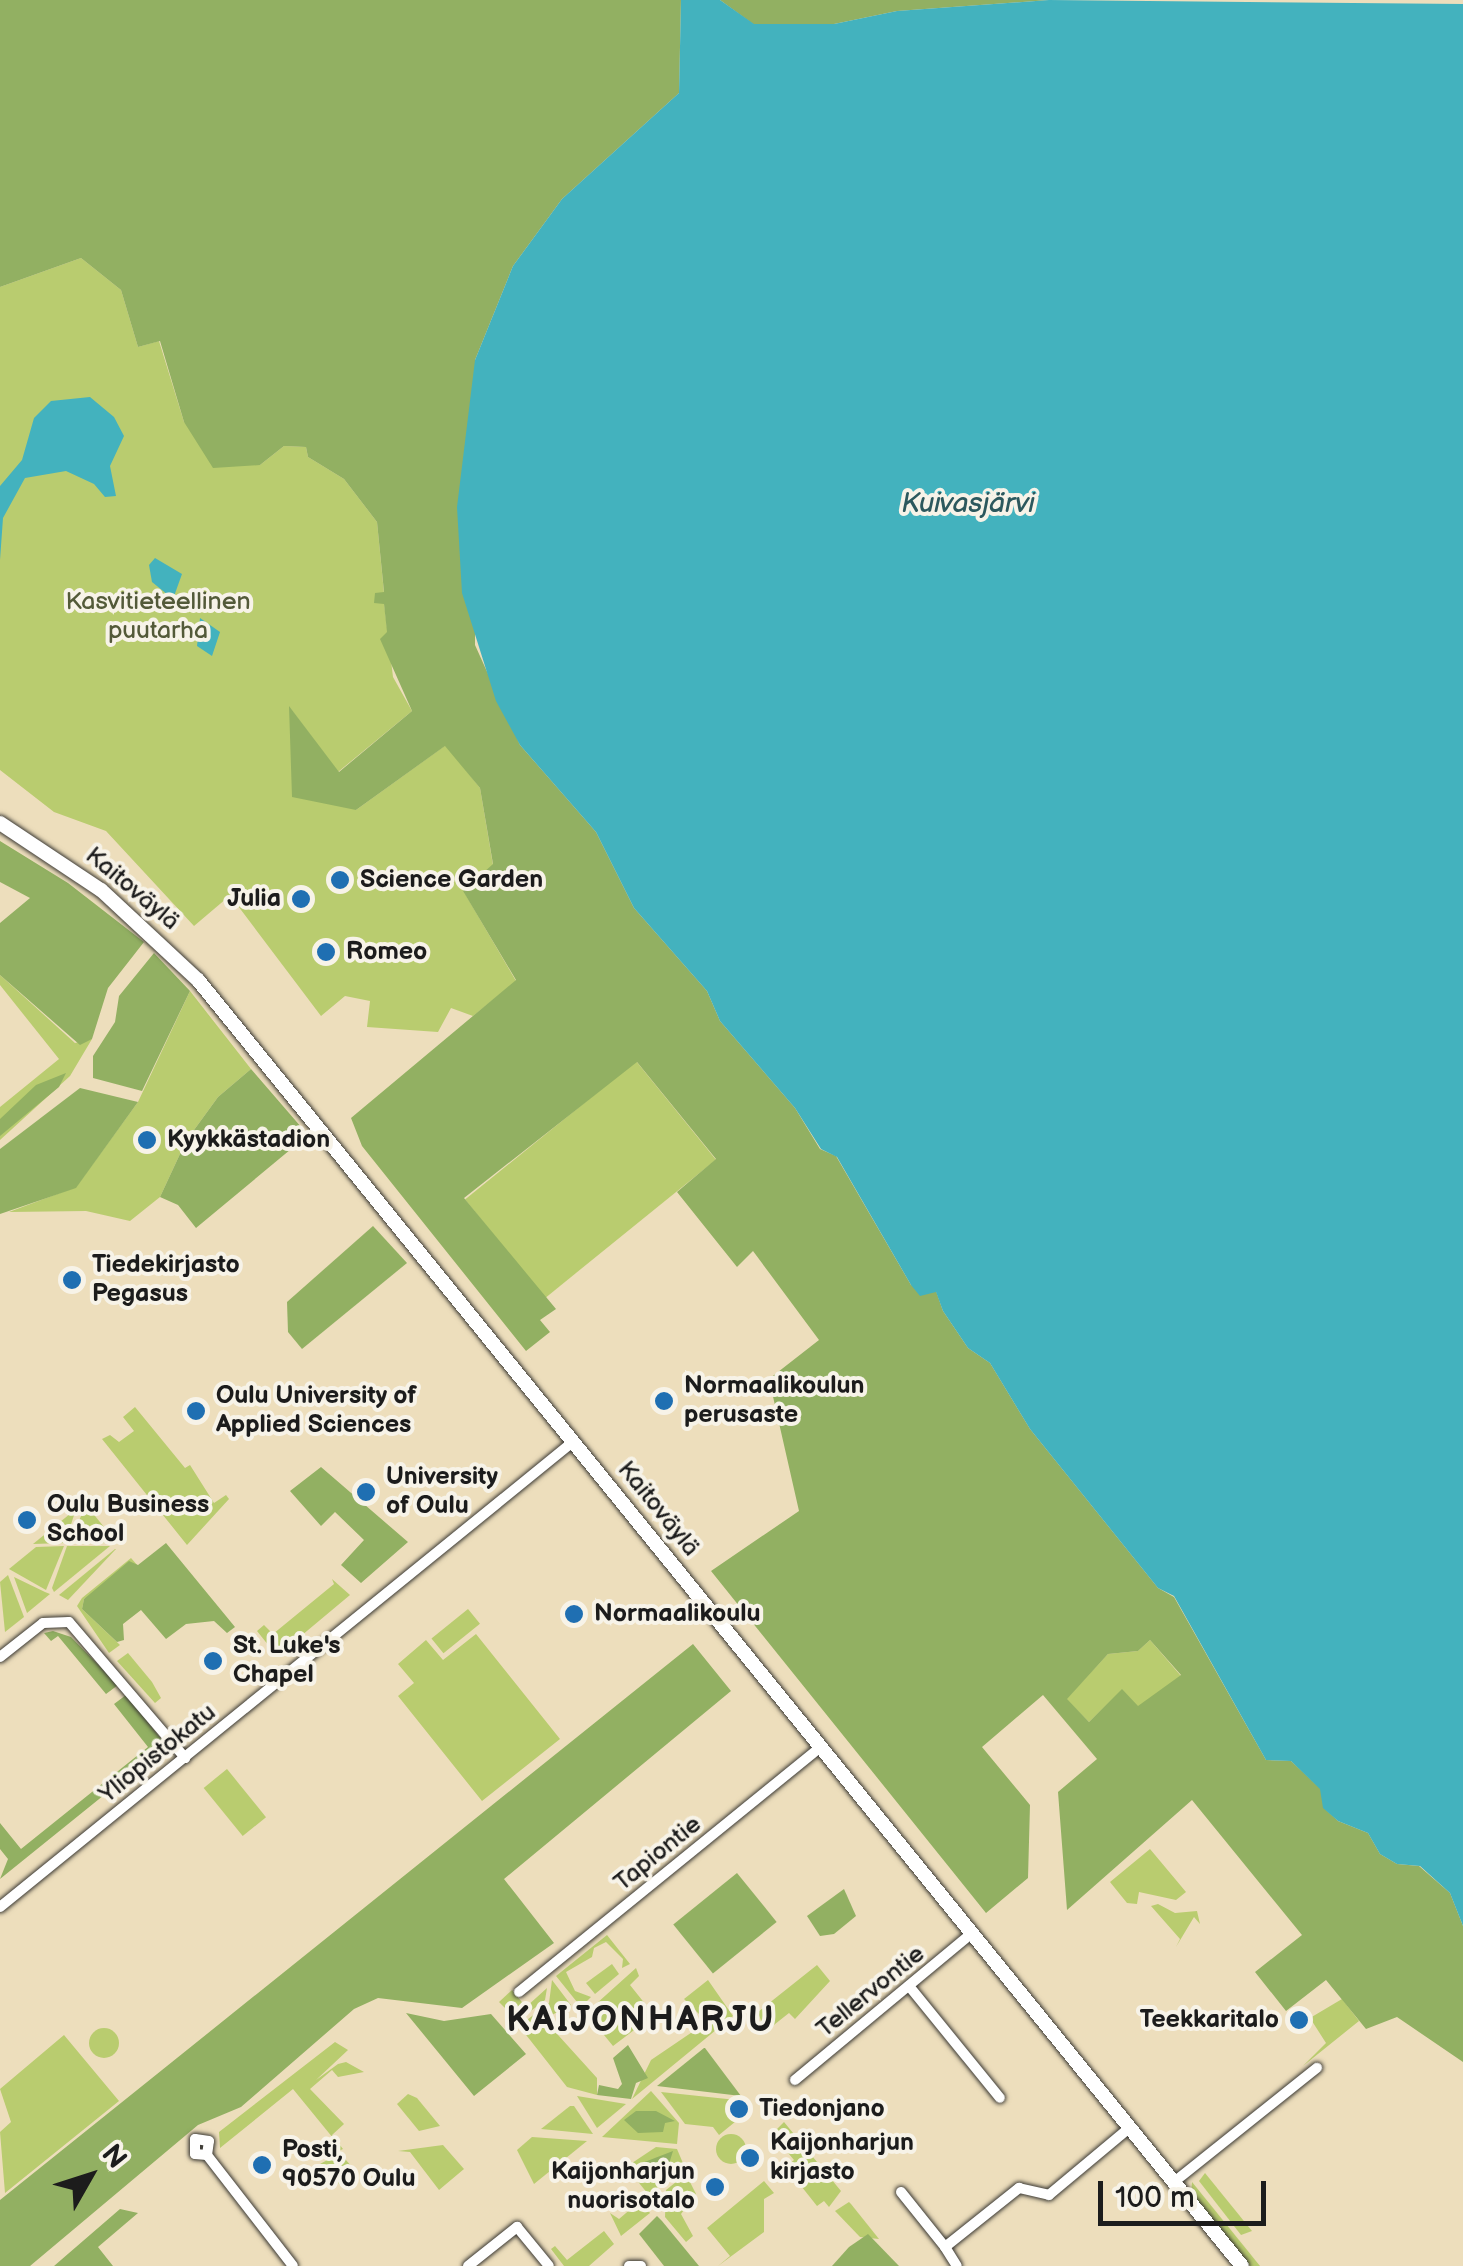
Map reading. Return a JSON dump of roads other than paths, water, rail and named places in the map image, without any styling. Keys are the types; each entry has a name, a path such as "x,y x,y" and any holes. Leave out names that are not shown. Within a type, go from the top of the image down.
{"street":[{"name":"Kaitoväylä","path":"0,823 69,865 176,955 1242,2266"},
{"name":"Yliopistokatu","path":"0,1908 574,1441"},
{"path":"0,1657 42,1623 69,1622 185,1758"},
{"name":"Tapiontie","path":"519,1992 821,1747"},
{"name":"Tellervontie","path":"795,2080 972,1934"},
{"path":"910,1986 1000,2098"},
{"path":"1174,2182 1317,2068"},
{"path":"945,2247 1019,2188 1049,2195 1129,2128"},
{"path":"207,2155 293,2266"},
{"path":"900,2192 957,2266"},
{"path":"468,2266 518,2227 549,2266"},
{"path":"629,2266 641,2266"}],"water":[{"name":"Kuivasjärvi","path":"681,0 720,0 754,24 834,24 897,11 1049,0 1463,4 1463,1926 1450,1893 1420,1866 1397,1864 1380,1854 1368,1833 1338,1821 1323,1808 1320,1789 1291,1761 1266,1760 1174,1596 1158,1588 1030,1429 990,1363 968,1348 943,1311 936,1292 920,1296 911,1285 837,1157 821,1149 795,1108 720,1021 707,991 634,908 596,832 520,745 496,701 462,593 457,507 475,360 513,266 562,199 679,93"},
{"path":"90,397 114,417 124,436 110,466 116,496 105,497 94,484 66,471 25,478 3,518 0,560 0,486 22,460 34,418 51,401"},
{"path":"155,558 182,574 173,599 152,582 149,565"},
{"path":"200,618 220,632 212,656 197,646"}],"place":[{"name":"Science Garden","path":"340,880"},
{"name":"Julia","path":"301,899"},
{"name":"Romeo","path":"326,952"},
{"name":"Kyykkästadion","path":"147,1140"},
{"name":"Tiedekirjasto Pegasus","path":"72,1280"},
{"name":"Normaalikoulun perusaste","path":"664,1401"},
{"name":"Oulu University of Applied Sciences","path":"196,1411"},
{"name":"University of Oulu","path":"366,1492"},
{"name":"Oulu Business School","path":"27,1520"},
{"name":"Normaalikoulu","path":"574,1614"},
{"name":"St. Luke's Chapel","path":"213,1661"},
{"name":"Teekkaritalo","path":"1299,2020"},
{"name":"Tiedonjano","path":"739,2109"},
{"name":"Kaijonharjun kirjasto","path":"750,2158"},
{"name":"Posti, 90570 Oulu","path":"262,2165"},
{"name":"Kaijonharjun nuorisotalo","path":"715,2187"}],"district":[{"name":"KAIJONHARJU","path":"641,2021"}],"park label":[{"name":"Kasvitieteellinen puutarha","path":"158,618"}]}
